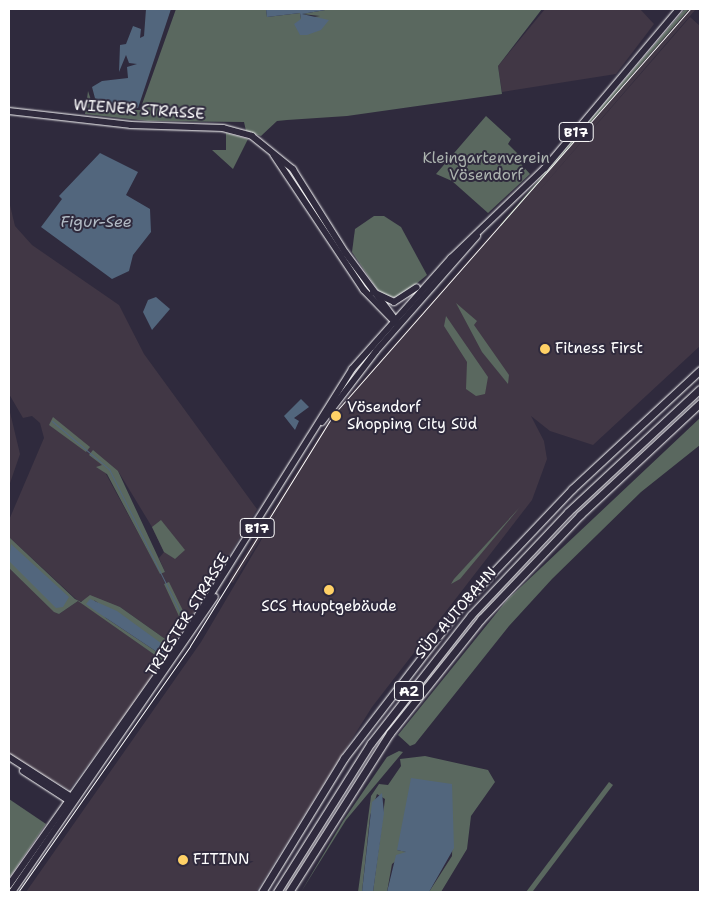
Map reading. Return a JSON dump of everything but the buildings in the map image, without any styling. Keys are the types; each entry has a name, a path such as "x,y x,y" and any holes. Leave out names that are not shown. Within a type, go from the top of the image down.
{"highway":[{"path":"262,892 344,758 450,619 572,489 699,370"},
{"name":"SÜD AUTOBAHN","path":"277,892 371,742 471,615 568,512 700,389"},
{"name":"SÜD AUTOBAHN","path":"289,892 390,732 481,619 580,515 700,403"}],"main road":[{"name":"TRIESTER STRASSE","path":"9,885 189,630 341,384 393,319 441,268 477,235 564,147 679,9"},
{"name":"WIENER STRASSE","path":"9,111 131,125 223,128 264,144 293,170 373,292 393,319"},
{"name":"WIENER STRASSE","path":"264,144 289,173 325,232 393,319 399,324"},
{"name":"TRIESTER STRASSE","path":"12,892 185,646 327,415 399,324 477,235"},
{"path":"373,292 389,301 399,301 441,268"},
{"path":"9,757 75,803"},
{"path":"9,761 70,799"}],"shaded area":[{"path":"545,9 640,9 654,24 616,74 502,92 498,66"},
{"path":"689,9 696,9 532,199 690,17 700,26 700,346 593,445 550,431 531,416 544,441 547,459 532,500 372,707 256,892 26,892 201,642 283,503 233,583 229,580 332,415"},
{"path":"9,201 15,226 32,245 119,305 144,354 257,509 163,664 69,790 9,755 9,568 59,614 78,601 9,537 9,520 44,438 40,423 32,416 23,418 9,394","holes":["118,471 152,527 164,552 159,558 165,572 160,573 106,474","79,601 120,607 168,641 170,648 162,660"]},
{"path":"9,408 20,454 9,486"}],"green space":[{"path":"176,9 266,9 267,17 300,13 301,19 320,16 302,14 331,9 542,9 498,66 502,94 347,116 277,121 261,136 246,131 244,122 148,121 85,114 88,91 92,103 103,110 140,110"},
{"path":"685,9 689,9 501,226 500,225"},
{"name":"Kleingartenverein Vösendorf","path":"486,116 511,139 508,144 524,160 521,164 530,174 488,213 452,181 436,174"},
{"path":"226,133 248,139 233,169 212,150 226,150"},
{"path":"374,216 384,216 401,227 427,275 399,298 381,295 352,252 355,229"},
{"path":"456,303 477,321 474,325 509,375 508,384 482,352"},
{"path":"446,316 488,377 485,394 476,396 466,389 467,362 444,326"},
{"path":"53,417 90,447 86,452 49,425"},
{"path":"700,418 700,445 641,492 552,579 509,626 415,744 410,746 398,735 507,600"},
{"path":"93,450 118,471 165,572 160,574 107,474 96,467 102,465 89,455"},
{"path":"520,507 460,579 451,584 454,579"},
{"path":"161,520 185,550 175,559 164,552 152,527"},
{"path":"9,537 75,599 81,602 90,595 120,607 168,641 170,648 162,660 78,601 59,614 54,612 9,568","holes":["94,600 166,651 163,656 106,618"]},
{"path":"169,582 189,623 184,627 164,584"},
{"path":"399,751 403,752 346,820 301,892 343,821 387,757"},
{"path":"425,756 488,770 495,782 471,816 467,849 441,892 429,892 452,856 453,819 397,850 407,852 392,864 387,892 373,892 385,799 377,794 370,816 362,892 358,892 371,796 379,784 388,785 401,766 400,759"},
{"path":"609,782 613,785 532,892 526,892"},
{"path":"9,799 46,824 9,878"}],"water":[{"path":"146,9 171,9 138,108 106,109 96,102 92,87 102,81 128,78 127,67 137,64 129,63 126,55 119,72 120,45 126,44 133,26 141,29 140,38 144,36"},
{"path":"266,9 331,9 302,14 329,20 321,30 307,35 300,35 294,24 301,19 300,13 267,17"},
{"name":"Figur-See","path":"100,153 138,172 126,195 150,209 151,232 133,255 129,271 112,279 41,227 62,199 59,196"},
{"path":"156,297 170,309 152,330 143,312 148,300"},
{"path":"301,399 309,407 294,418 299,421 295,430 284,416"},
{"path":"11,544 69,597 63,607 56,608 9,561"},
{"path":"90,599 117,611 165,646 163,656 86,604"},
{"path":"411,778 452,784 454,848 429,892 387,892 396,855 406,852 397,850"},
{"path":"382,793 384,813 373,892 362,892 372,802"}],"waterway":[{"path":"52,421 109,469 187,626"}],"tram line":[{"path":"18,892 190,646 333,415 690,9"}],"place":[{"name":"Fitness First","path":"545,349"},
{"name":"Vösendorf Shopping City Süd","path":"336,416"},
{"name":"SCS Hauptgebäude","path":"329,590"},
{"name":"FITINN","path":"183,860"}]}
